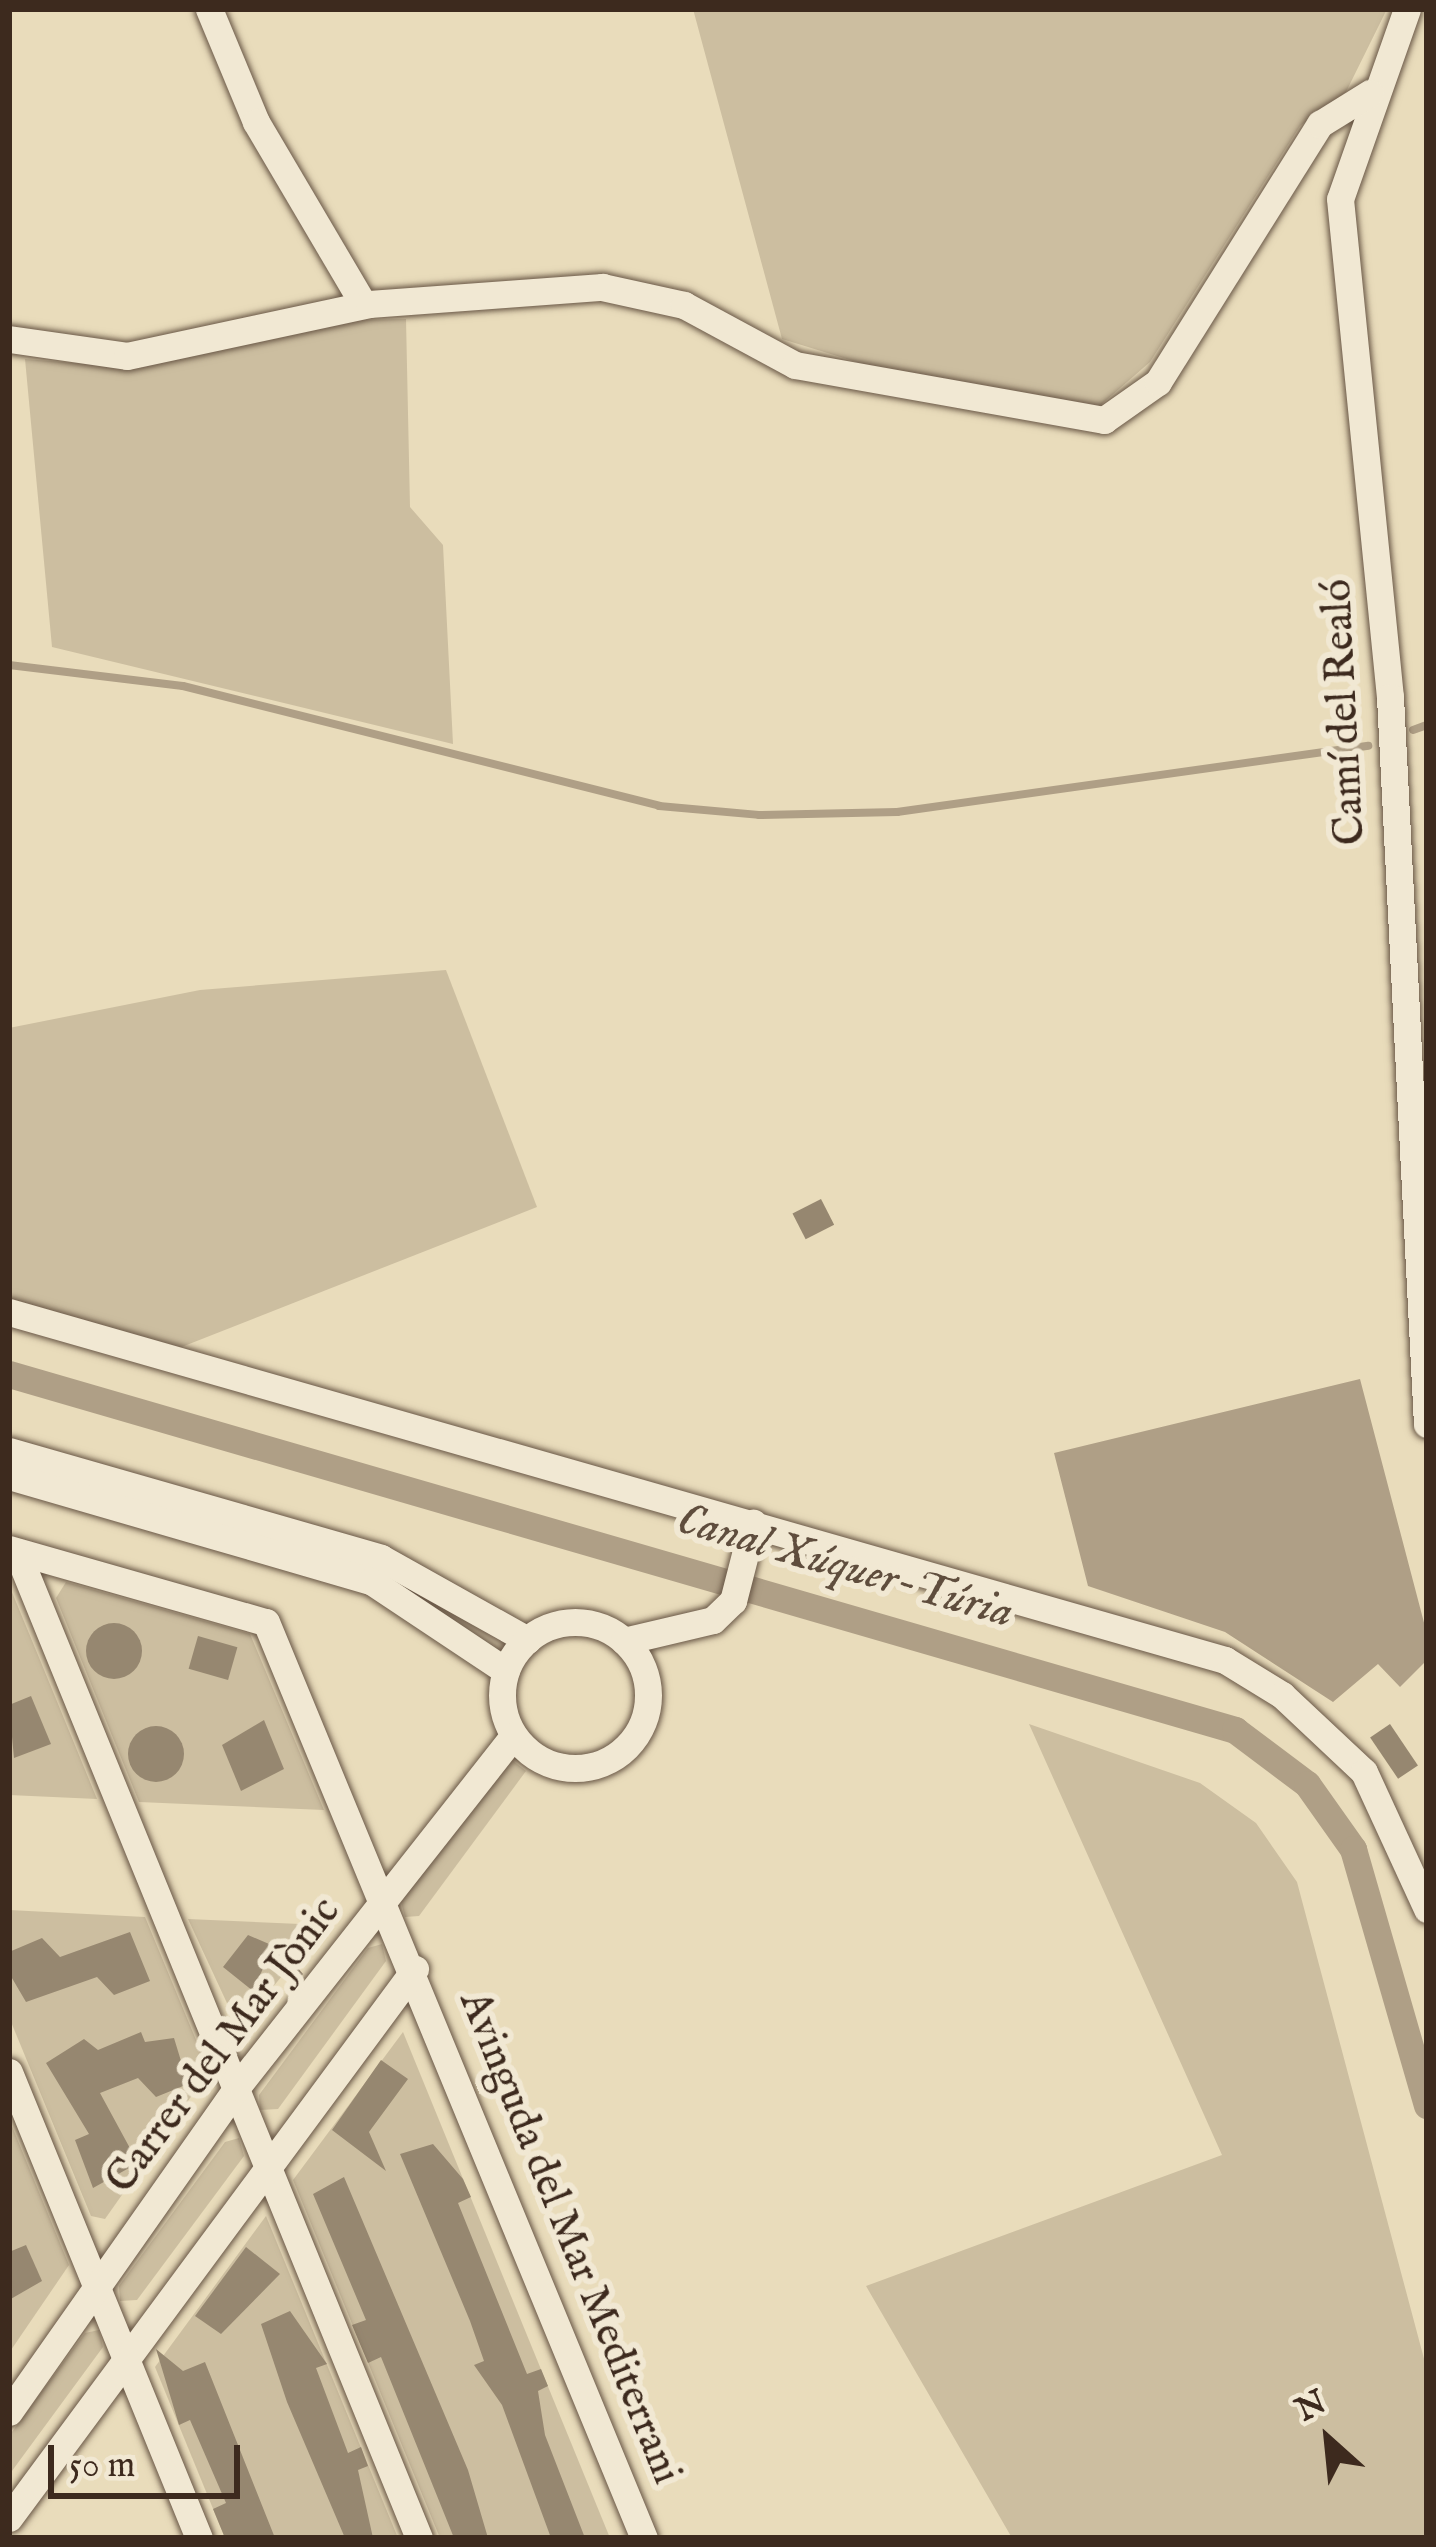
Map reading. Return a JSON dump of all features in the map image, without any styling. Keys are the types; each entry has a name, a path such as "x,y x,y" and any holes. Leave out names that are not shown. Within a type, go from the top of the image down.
{"street":[{"path":"209,9 256,122 363,304"},
{"name":"Camí del Realó","path":"1407,9 1370,93 1340,200 1390,697 1427,1424"},
{"path":"9,339 127,356 363,304 646,292 795,364 1105,420 1158,382 1320,124 1370,93"},
{"path":"9,1312 751,1533 1225,1660 1282,1695 1364,1772 1427,1909"},
{"path":"9,1451 381,1558 528,1640"},
{"path":"9,1477 371,1581 506,1671"},
{"path":"624,1641 647,1709 622,1751 576,1769 513,1736 506,1671 528,1640 587,1623 624,1641 713,1619 734,1601 751,1533"},
{"path":"13,1550 418,2538"},
{"name":"Avinguda del Mar Mediterrani","path":"13,1550 266,1622 388,1901 644,2538"},
{"name":"Carrer del Mar Jònic","path":"9,2411 237,2087 388,1901 513,1736"},
{"path":"9,2518 415,1969"},
{"path":"9,2072 200,2538"}],"shaded area":[{"path":"693,9 1387,9 1346,92 1300,126 1150,362 1096,409 964,395 782,339"},
{"path":"406,319 410,507 443,545 453,744 52,647 25,359 125,367 351,320"},
{"path":"446,970 537,1207 179,1348 9,1300 9,1028 200,990"},
{"path":"1360,1379 1427,1634 1427,1660 1400,1687 1378,1664 1333,1702 1225,1632 1088,1586 1054,1453"},
{"path":"66,1582 250,1634 324,1810 139,1802 56,1598"},
{"path":"9,1585 40,1660 97,1799 9,1795"},
{"path":"1029,1724 1200,1783 1256,1823 1297,1882 1427,2370 1427,2538 1012,2538 866,2286 1222,2155"},
{"path":"508,1757 526,1771 419,1916 405,1917 401,1902"},
{"path":"9,1910 145,1917 209,2071 105,2219 91,2216 9,2017"},
{"path":"188,1919 323,1925 239,2029"},
{"path":"382,1944 386,1961 278,2109 260,2110 259,2095 368,1948"},
{"path":"403,2032 610,2538 440,2538 293,2180"},
{"path":"9,2119 69,2265 9,2353"},
{"path":"239,2138 244,2156 137,2300 120,2301 119,2286 225,2142"},
{"path":"266,2216 398,2538 225,2538 155,2367"},
{"path":"99,2330 103,2347 9,2475 9,2436 85,2333"}],"building":[{"path":"821,1199 834,1225 806,1239 792,1214"},
{"path":"114,1623 134,1631 142,1651 134,1671 114,1679 94,1671 86,1651 94,1631"},
{"path":"198,1636 237,1647 228,1680 189,1669"},
{"path":"31,1696 51,1744 14,1758 9,1705"},
{"path":"264,1720 284,1769 241,1791 222,1745"},
{"path":"1390,1724 1418,1765 1398,1779 1370,1737"},
{"path":"156,1726 176,1734 184,1754 176,1774 156,1782 136,1774 128,1754 136,1734"},
{"path":"130,1932 150,1981 114,1995 97,1977 26,2002 9,1973 9,1952 42,1938 60,1957"},
{"path":"248,1935 283,1950 303,1974 296,1983 265,1964 253,1991 223,1967"},
{"path":"141,2032 145,2042 174,2038 188,2084 156,2097 138,2078 100,2093 138,2163 93,2188 75,2140 89,2134 46,2063 84,2039 98,2050"},
{"path":"381,2060 408,2079 369,2132 386,2171 332,2130"},
{"path":"433,2144 463,2179 471,2197 458,2203 527,2374 541,2369 548,2386 538,2391 545,2435 585,2538 551,2538 502,2405 474,2365 484,2361 470,2321 400,2154"},
{"path":"344,2177 468,2470 488,2538 454,2538 381,2357 368,2363 352,2325 366,2320 313,2194"},
{"path":"26,2245 42,2281 9,2300 9,2252"},
{"path":"246,2247 280,2274 221,2334 195,2316"},
{"path":"290,2311 327,2364 316,2368 348,2453 361,2447 368,2466 358,2470 373,2538 345,2538 287,2402 261,2324"},
{"path":"156,2349 183,2371 205,2362 275,2538 225,2538 213,2509 226,2503 190,2420 179,2425"}],"waterway":[{"path":"9,665 183,686 659,806 759,815 897,812 1368,746"},
{"path":"1413,730 1427,725"},
{"name":"Canal Xúquer-Túria","path":"9,1374 1235,1730 1307,1784 1353,1849 1427,2106"}]}
